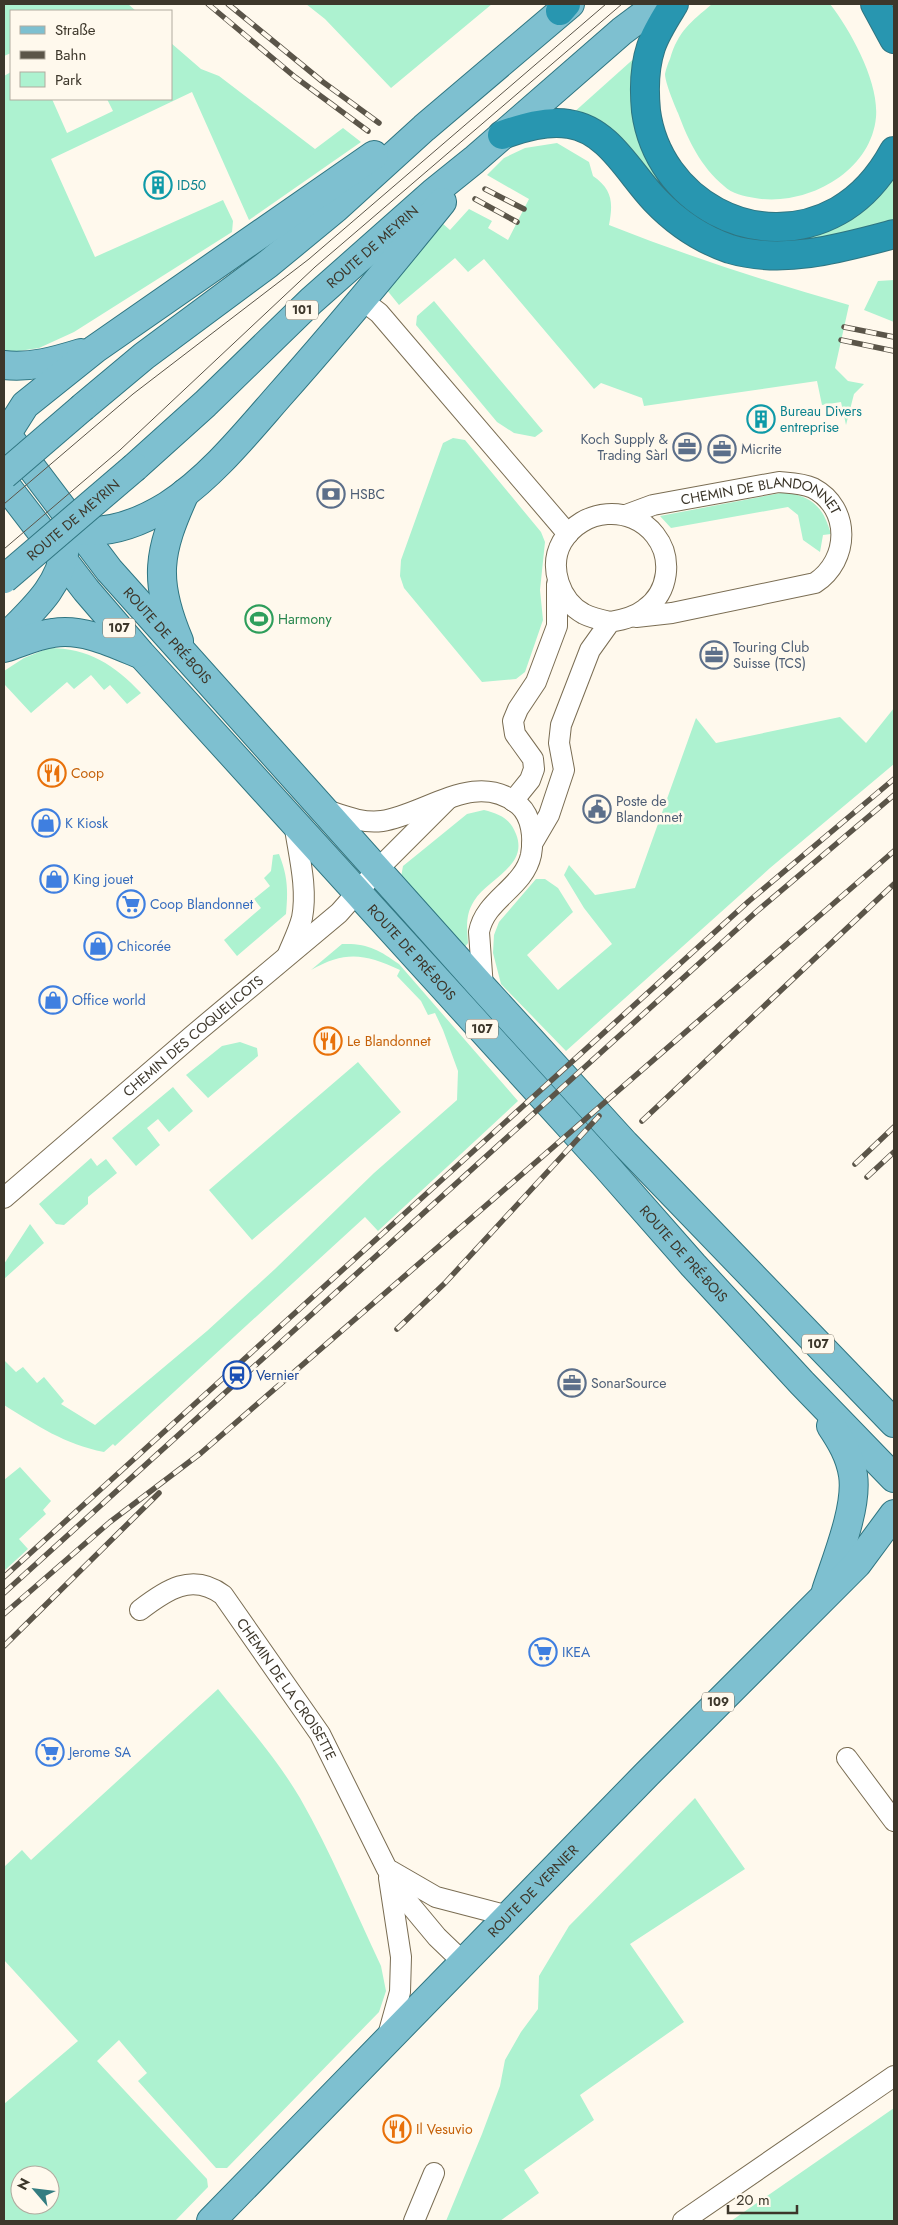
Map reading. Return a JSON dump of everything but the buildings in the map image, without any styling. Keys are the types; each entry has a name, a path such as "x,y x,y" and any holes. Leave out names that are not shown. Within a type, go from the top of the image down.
{"highway":[{"path":"674,4 651,45 647,60 644,93 649,128 662,161 680,185 702,203 730,218 754,225 779,226 809,222 838,211 865,191 878,178 894,150"},
{"path":"875,4 894,39"},
{"path":"502,134 523,127 560,123 583,128 598,136 609,146 654,199 673,218 689,230 731,249 754,254 781,256 809,253 894,234"}],"main road":[{"name":"ROUTE DE MEYRIN","path":"4,578 205,404 311,301 433,192 474,160 622,31 658,4"},
{"path":"9,483 83,407 144,356 268,264 343,202 424,128 565,6"},
{"path":"424,128 373,156 94,349 25,405 5,433 9,483 33,516 46,523 72,530 108,530 126,526 167,506 185,493 238,443 362,300 474,160"},
{"path":"4,364 17,366 51,363 94,349"},
{"path":"4,639 48,593 64,562 72,530 51,494 5,433"},
{"path":"9,483 34,478 51,494"},
{"name":"ROUTE DE PRÉ-BOIS","path":"9,483 64,562 141,654 802,1383 894,1478"},
{"path":"185,493 165,540 161,571 162,590 171,621 186,657"},
{"name":"ROUTE DE PRÉ-BOIS","path":"72,530 625,1144 889,1415"},
{"path":"4,648 53,632 103,639 141,654"},
{"path":"802,1383 838,1405 889,1415"},
{"path":"802,1383 845,1447 853,1475 853,1490 848,1521 825,1595"},
{"name":"ROUTE DE VERNIER","path":"211,2221 634,1788 857,1564 894,1514"},
{"name":"ROUTE DE VERNIER","path":"857,1564 894,1545"}],"street":[{"path":"362,300 379,313 568,534"},
{"name":"CHEMIN DE BLANDONNET","path":"610,622 631,617 672,613 815,582 829,572 838,558 843,538 838,514 832,504 812,488 796,483 779,482 653,505 626,515"},
{"name":"CHEMIN DE BLANDONNET","path":"513,801 530,780 534,769 533,759 515,734 513,721 518,709 536,682 557,626 556,567 558,551 568,534 591,517 608,513 626,515 639,521 653,532 663,548 666,566 664,584 656,599 644,610 631,617"},
{"path":"532,844 548,814 564,770 559,743 562,725 590,650 610,622 592,617 576,609 557,580"},
{"path":"323,809 362,821 374,822 399,817 473,790 489,790 513,801 523,809 531,825 532,844 529,862 520,878 488,909 480,925 479,939 483,988"},
{"path":"378,870 448,799"},
{"path":"288,955 304,905 294,822"},
{"name":"CHEMIN DES COQUELICOTS","path":"4,1198 339,913 378,870"},
{"name":"CHEMIN DE LA CROISETTE","path":"140,1610 166,1591 193,1584 205,1584 223,1595 320,1734 387,1869 407,1901 437,1937 464,1963"},
{"path":"847,1758 894,1821"},
{"path":"387,1869 436,1897 509,1916"},
{"path":"385,2045 400,1992 401,1957 387,1869"},
{"path":"683,2221 894,2076"},
{"path":"414,2221 434,2172"}],"green space":[{"path":"4,4 128,4 135,10 10,10 10,53 4,56"},
{"path":"306,4 492,4 391,88 325,19"},
{"path":"712,4 830,4 855,42 868,73 876,103 876,117 871,137 862,155 849,170 832,182 814,191 794,197 774,199 755,198 738,194 727,189 716,179 702,162 691,143 670,93 665,74 673,49 681,34"},
{"path":"172,44 201,69 219,76 315,149 343,128 361,142 249,220 192,92 51,159 95,257 223,200 233,221 232,232 74,332 39,348 12,352 4,350 4,76 10,73 10,100 52,100 67,133 113,111 108,100 172,100"},
{"path":"639,54 642,140 756,235 894,170 894,222 797,244 739,240 695,221 572,114"},
{"path":"557,143 589,162 593,176 604,186 610,198 609,225 728,268 849,305 835,368 848,381 864,384 854,394 846,425 841,402 822,405 817,381 644,406 642,398 601,383 594,389 484,259 468,272 455,258 399,305 386,289 442,223 450,230 469,209 492,221 488,228 508,240 529,199 487,175 504,158 525,148"},
{"path":"894,280 894,322 864,310 878,281"},
{"path":"434,301 543,431 535,437 514,433 497,422 416,325 417,316"},
{"path":"453,438 465,440 541,532 545,542 540,590 543,620 525,672 516,679 482,682 404,588 400,576 401,560 443,443"},
{"path":"786,492 804,497 816,505 825,517 831,534 823,535 820,552 803,540 798,515 788,507 671,528 660,516"},
{"path":"49,648 76,651 100,660 121,674 141,693 127,704 110,685 104,690 91,675 74,689 67,682 31,713 4,686 4,671 24,658"},
{"path":"894,708 894,764 770,868 566,1051 501,984 493,953 494,935 499,922 536,879 545,879 558,888 573,912 527,955 558,990 612,944 584,908 564,875 569,865 595,895 635,888 696,718 716,743 840,717 866,743"},
{"path":"484,810 499,815 511,824 516,834 517,855 505,871 480,893 471,906 467,922 468,943 465,947 401,877 403,866 467,814"},
{"path":"279,854 287,884 286,914 237,956 224,940 261,908 254,899 270,886 264,878 271,871 273,855"},
{"path":"342,944 373,948 399,964 518,1101 378,1231 365,1217 115,1446 113,1444 104,1452 76,1444 28,1420 4,1405 4,1360 16,1372 23,1367 37,1383 44,1377 64,1401 61,1404 95,1425 207,1331 275,1269 374,1173 457,1100 458,1071 443,1030 435,1013 428,1015 421,1001 397,976 400,970 376,960 356,956 335,959 311,970"},
{"path":"240,1042 257,1048 258,1056 208,1098 186,1075 222,1046"},
{"path":"358,1062 401,1112 252,1240 209,1190"},
{"path":"173,1087 193,1111 169,1132 158,1119 147,1128 160,1145 136,1166 112,1138"},
{"path":"91,1158 97,1166 106,1159 117,1173 88,1197 88,1204 64,1225 56,1224 39,1204"},
{"path":"30,1224 44,1243 4,1279 4,1264"},
{"path":"20,1467 51,1501 43,1510 46,1514 19,1539 28,1549 4,1571 4,1480"},
{"path":"218,1689 271,1756 300,1798 332,1860 381,1966 386,1991 379,2012 227,2168 216,2168 138,2081 147,2073 119,2040 97,2061 207,2179 208,2187 175,2221 4,2221 4,2104 78,2041 4,1960 4,1867 22,1850 31,1860"},
{"path":"695,1798 745,1869 630,1944 684,2022 580,2095 594,2120 524,2170 539,2193 500,2221 446,2221 500,2086 505,2060 521,2032 538,2009 539,1976 569,1926"},
{"path":"894,2108 894,2221 731,2221"}],"tram line":[{"path":"4,504 133,394 309,259 606,4"},
{"path":"4,549 120,450 315,267 622,4"}],"railway":[{"path":"208,4 295,77 368,131"},
{"path":"228,4 323,82 379,123"},
{"path":"485,189 524,209"},
{"path":"475,199 517,222"},
{"path":"844,327 894,337"},
{"path":"841,340 894,351"},
{"path":"4,1577 749,901 894,779"},
{"path":"4,1593 756,912 894,795"},
{"path":"4,1614 110,1522 201,1453 894,851"},
{"path":"642,1121 894,884"},
{"path":"397,1329 445,1283 599,1116"},
{"path":"855,1164 894,1127"},
{"path":"867,1177 894,1152"},
{"path":"4,1646 159,1493"}],"place":[{"name":"ID50","path":"158,185"},
{"name":"Bureau Divers entreprise","path":"761,419"},
{"name":"Koch Supply & Trading Sàrl","path":"687,447"},
{"name":"Micrite","path":"722,449"},
{"name":"HSBC","path":"331,494"},
{"name":"Harmony","path":"259,619"},
{"name":"Touring Club Suisse (TCS)","path":"714,655"},
{"name":"Coop","path":"52,773"},
{"name":"Poste de Blandonnet","path":"597,809"},
{"name":"K Kiosk","path":"46,823"},
{"name":"King jouet","path":"54,879"},
{"name":"Coop Blandonnet","path":"131,904"},
{"name":"Chicorée","path":"98,946"},
{"name":"Office world","path":"53,1000"},
{"name":"Le Blandonnet","path":"328,1041"},
{"name":"Vernier","path":"237,1375"},
{"name":"SonarSource","path":"572,1383"},
{"name":"IKEA","path":"543,1652"},
{"name":"Jerome SA","path":"50,1752"},
{"name":"Il Vesuvio","path":"397,2129"}]}
